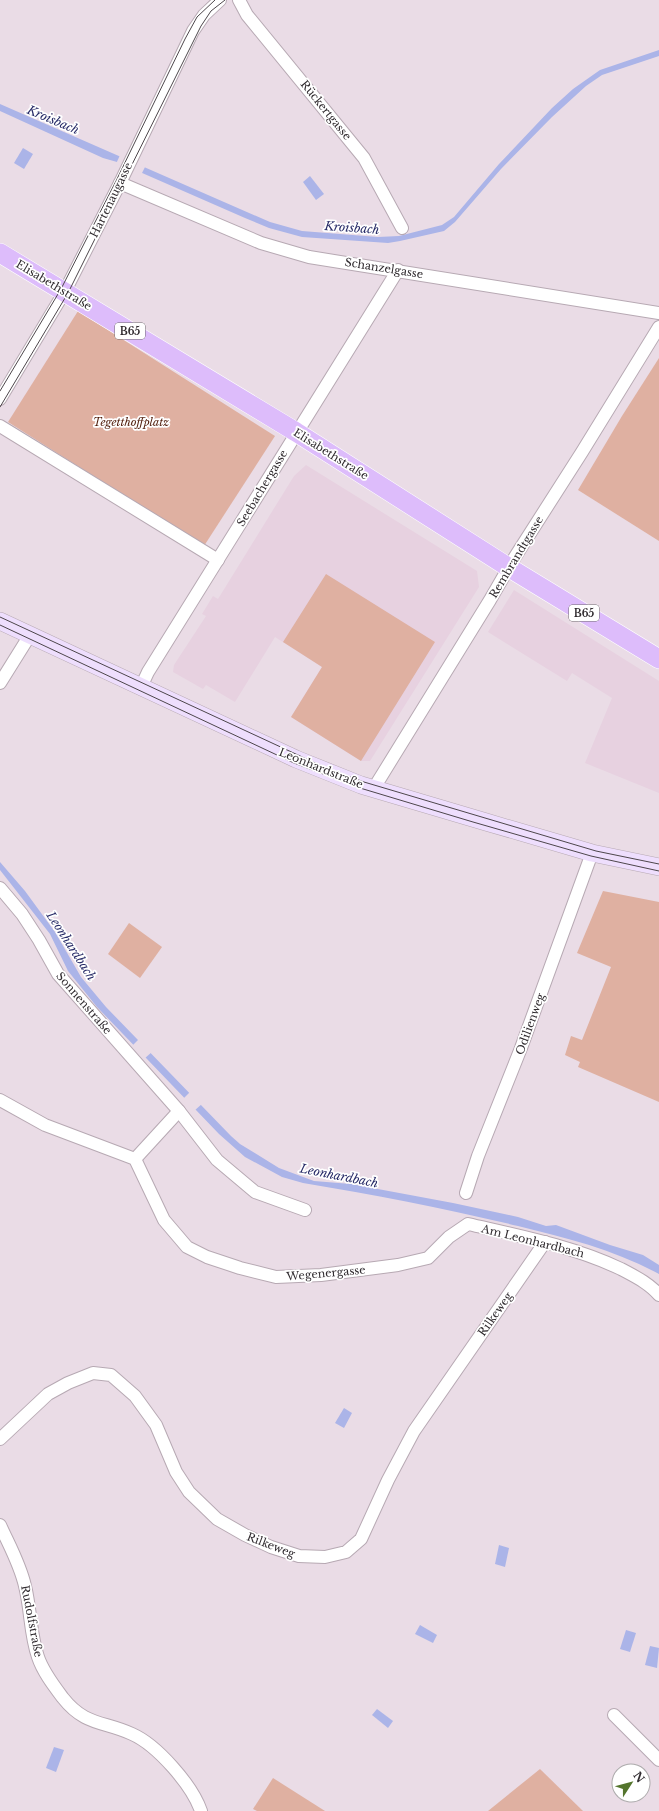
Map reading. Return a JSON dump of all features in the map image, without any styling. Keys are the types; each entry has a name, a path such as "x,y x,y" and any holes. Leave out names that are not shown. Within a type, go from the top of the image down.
{"main road":[{"name":"Elisabethstraße","path":"0,253 296,432 508,567 659,659"},
{"name":"Leonhardstraße","path":"0,621 296,759 342,778 592,853 659,867"}],"street":[{"name":"Hartenaugasse","path":"0,399 65,292 126,171 196,26 209,8 220,0"},
{"name":"Rückertgasse","path":"239,0 247,15 364,158 402,228"},
{"name":"Schanzelgasse","path":"120,183 261,243 309,257 398,270 659,313"},
{"name":"Seebachergasse","path":"141,687 148,672 398,270"},
{"name":"Rembrandtgasse","path":"374,788 508,567 582,452 659,327"},
{"path":"0,426 218,560"},
{"path":"0,683 30,635"},
{"name":"Odilienweg","path":"466,1193 478,1156 521,1048 592,853"},
{"name":"Sonnenstraße","path":"0,888 22,914 40,940 58,974 179,1111 217,1160 255,1192 305,1210"},
{"path":"0,1100 45,1125 135,1159 179,1111"},
{"name":"Wegenergasse","path":"135,1159 164,1220 187,1246 219,1261 276,1277 321,1275 398,1265 428,1258 449,1237 468,1224"},
{"name":"Am Leonhardbach","path":"468,1224 545,1242 580,1252 607,1263 640,1280 659,1295"},
{"name":"Rilkeweg","path":"0,1439 48,1394 68,1383 93,1373 111,1375 135,1396 156,1425 176,1472 189,1492 217,1519 245,1535 272,1547 299,1556 325,1557 346,1552 361,1539 388,1480 414,1431 545,1242"},
{"name":"Rudolfstraße","path":"0,1525 21,1571 38,1657 54,1686 72,1708 85,1718 132,1734 154,1747 189,1789 201,1811"},
{"path":"614,1715 659,1760"}],"shaded area":[{"path":"306,465 477,571 479,587 370,761 361,761 291,717 322,667 275,637 235,702 206,685 203,689 173,672 174,665 206,616 202,614 213,596 218,599 294,476"},
{"path":"514,590 659,681 659,793 585,763 612,698 572,673 567,681 488,632"}],"green space":[{"name":"Tegetthoffplatz","path":"78,311 275,436 204,546 8,422"},
{"path":"659,358 659,541 578,490 622,416"},
{"path":"326,574 435,642 361,761 291,717 322,667 283,642"},
{"path":"603,891 659,902 659,1102 578,1067 580,1062 565,1055 571,1036 582,1040 611,967 577,953"},
{"path":"129,923 162,947 140,978 108,954"},
{"path":"540,1769 583,1811 488,1811"},
{"path":"273,1778 325,1811 257,1811 253,1809"}],"water":[{"name":"Kroisbach","path":"659,50 659,56 602,75 586,86 552,117 501,169 455,222 444,231 388,243 302,237 269,228 117,162 103,158 0,111 0,104 270,222 302,231 378,237 399,236 442,225 454,217 499,164 552,108 573,89 600,70"},
{"path":"23,148 33,154 24,169 14,163"},
{"path":"310,176 324,194 316,200 303,182"},
{"name":"Leonhardbach","path":"0,862 25,891 55,932 81,977 106,1007 240,1144 279,1168 314,1181 351,1184 518,1217 546,1226 556,1225 610,1245 643,1255 659,1265 659,1274 608,1251 573,1240 465,1214 357,1192 303,1183 282,1177 245,1157 219,1134 97,1007 68,971 50,934 0,870"},
{"path":"344,1408 352,1413 344,1428 335,1423"},
{"path":"499,1545 509,1548 505,1567 495,1564"},
{"path":"420,1625 437,1635 433,1643 415,1634"},
{"path":"626,1630 636,1633 630,1652 620,1649"},
{"path":"650,1646 659,1648 657,1668 645,1665"},
{"path":"377,1709 393,1721 388,1728 372,1715"},
{"path":"54,1747 64,1750 56,1772 46,1768"}],"pier":[{"path":"120,155 146,165 141,175 116,164"},
{"path":"140,1038 153,1051 144,1059 132,1046"},
{"path":"191,1091 203,1103 194,1111 183,1099"}],"tram line":[{"path":"0,391 61,289 197,17 215,0"},
{"path":"0,407 68,293 201,26 211,11 225,0"},
{"path":"0,617 326,768 364,782 596,851 659,864"},
{"path":"0,625 294,763 360,788 591,856 659,871"}]}
